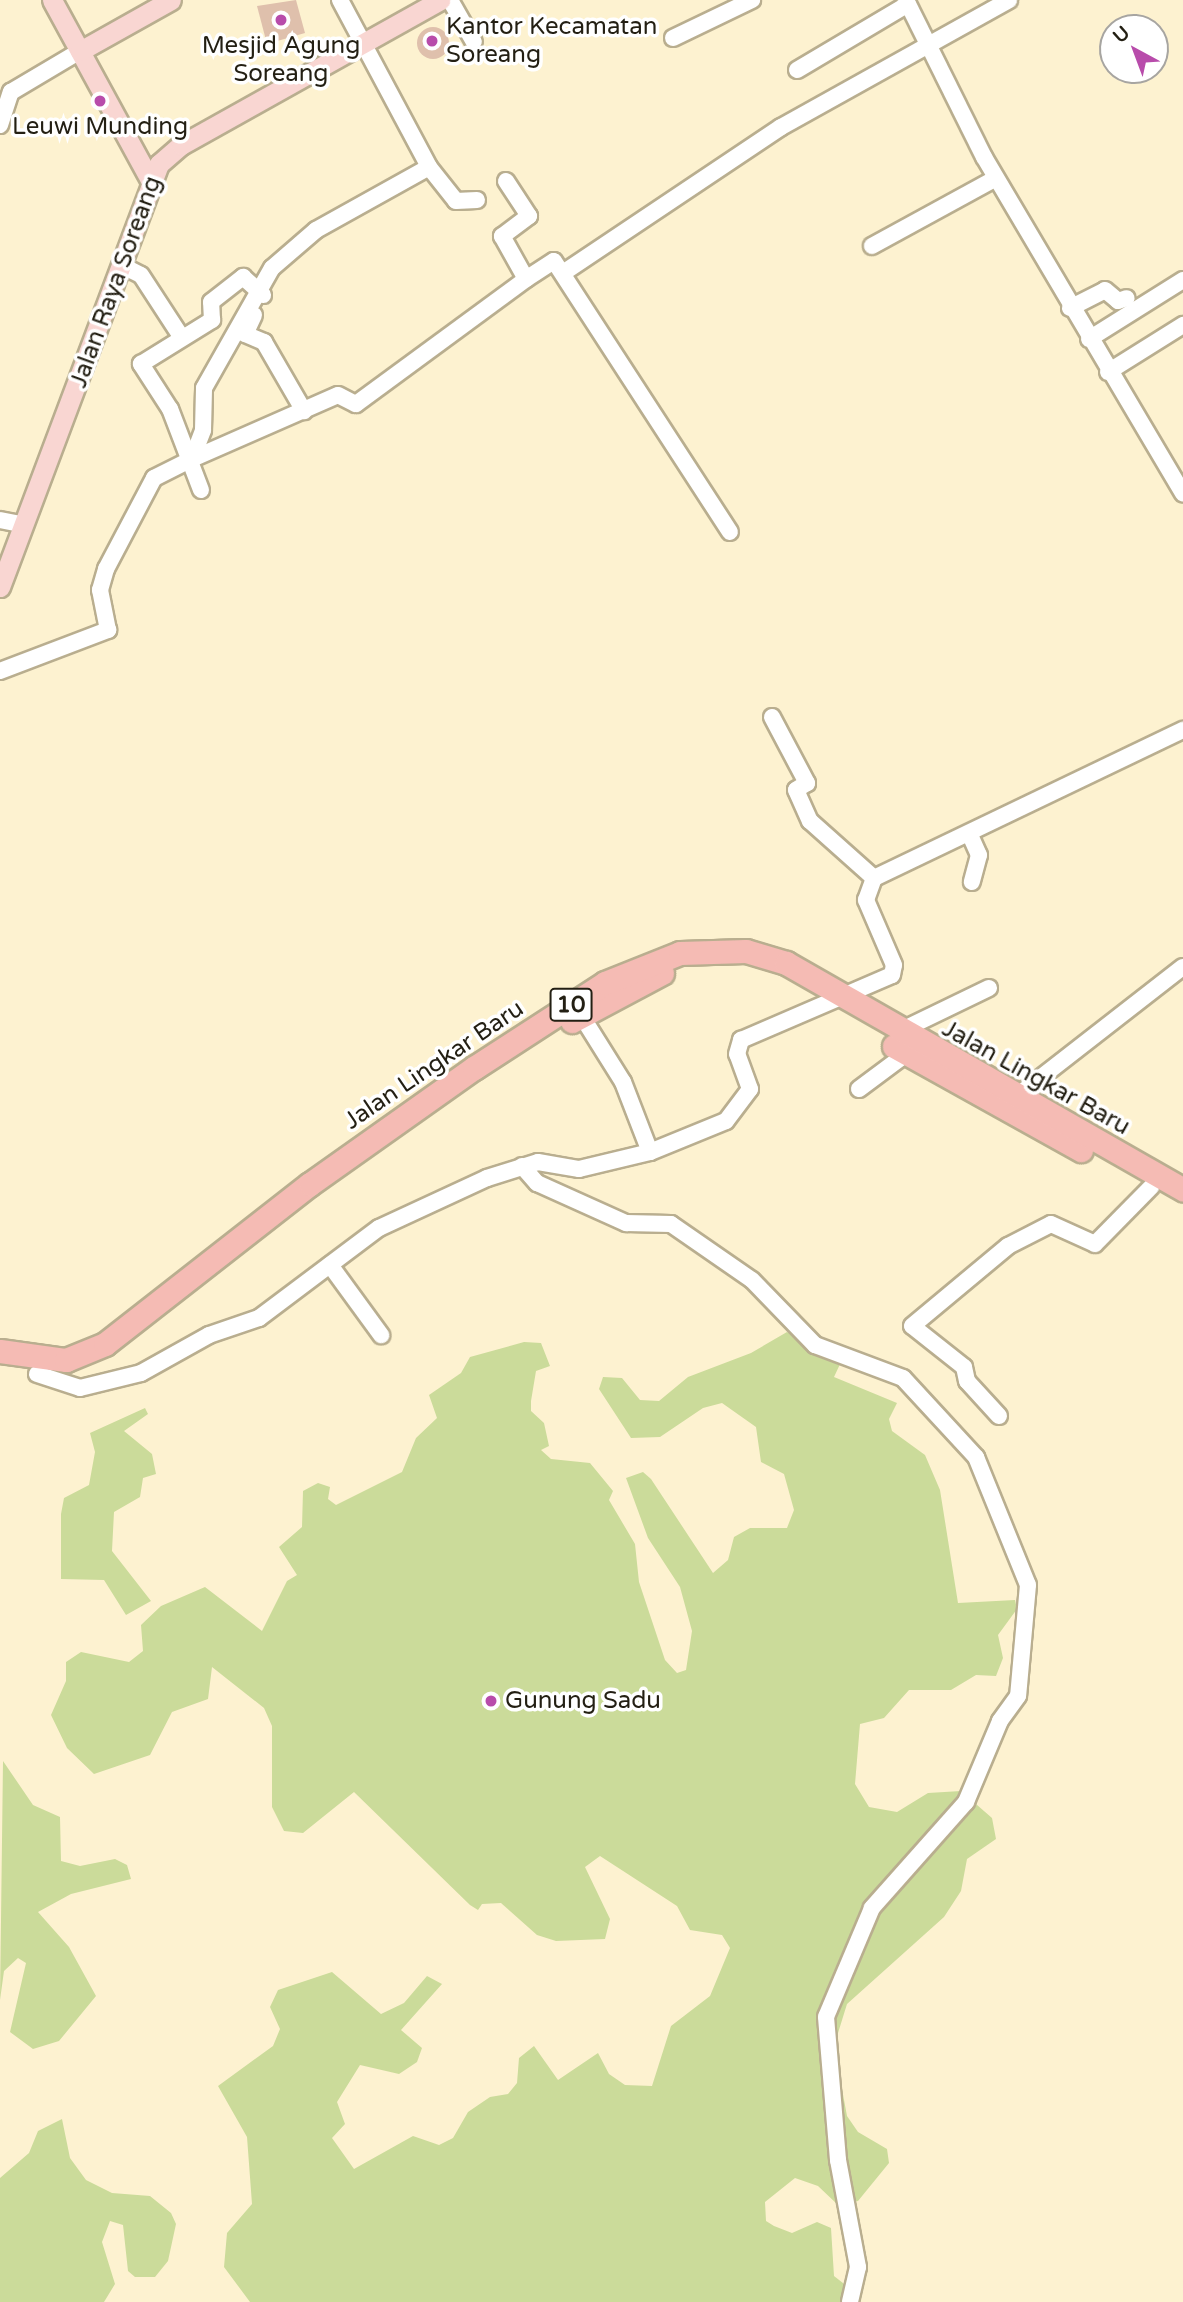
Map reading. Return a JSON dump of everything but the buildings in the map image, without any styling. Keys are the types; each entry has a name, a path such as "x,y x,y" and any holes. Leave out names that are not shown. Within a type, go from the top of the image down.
{"highway":[{"name":"Jalan Lingkar Baru","path":"0,1351 66,1360 105,1344 310,1184 463,1075 605,983 651,962 680,953 746,951 786,962 906,1054 1183,1204"},
{"name":"Jalan Lingkar Baru","path":"0,1365 37,1374 106,1360 318,1195 581,1015 659,974 714,964 769,972 833,999 1017,1096 1183,1189"}],"main road":[{"path":"52,0 150,180"},
{"path":"80,51 171,0"},
{"name":"Jalan Raya Soreang","path":"0,587 121,265 150,180 181,145 440,0"}],"street":[{"path":"340,0 362,46 429,167 456,201 477,200"},
{"path":"450,0 474,42"},
{"path":"673,38 752,0"},
{"path":"562,273 781,127 927,43 1009,0"},
{"path":"797,70 907,2 996,178 1088,339 1183,494"},
{"path":"0,125 11,92 80,51"},
{"path":"190,455 202,430 204,388 259,289 316,230 429,167"},
{"path":"873,246 996,178"},
{"path":"506,181 529,216 502,236 526,279"},
{"path":"0,671 104,635 100,590 131,519 160,471 190,455 338,395 356,404 553,260 730,532"},
{"path":"121,265 141,275 182,338"},
{"path":"201,490 190,455 141,368 212,320 211,302 243,277 259,289"},
{"path":"1088,339 1183,280"},
{"path":"259,289 245,334 264,342 304,411"},
{"path":"1070,308 1105,290 1118,301 1126,298"},
{"path":"1108,372 1183,326"},
{"path":"0,520 25,524"},
{"path":"772,717 807,783 796,790 810,821 874,878"},
{"path":"37,1374 80,1388 141,1373 209,1335 259,1318 388,1224 522,1166 579,1169 650,1152 726,1121 750,1090 737,1054 741,1040 888,978 894,969 866,900 874,878 970,835 1183,730"},
{"path":"970,835 979,855 972,883"},
{"path":"1017,1096 1183,967"},
{"path":"898,1032 989,988"},
{"path":"581,1015 623,1082 650,1152"},
{"path":"859,1089 906,1054"},
{"path":"522,1166 537,1182 626,1223 671,1224 752,1280 815,1345 903,1377 976,1457 1028,1585 1017,1696 1000,1721 966,1802 872,1908 826,2017 838,2160 858,2267 850,2302"},
{"path":"999,1416 967,1381 964,1367 912,1326 1008,1246 1051,1224 1095,1244 1151,1187"},
{"path":"330,1265 381,1335"}],"green space":[{"path":"787,1332 841,1362 834,1377 897,1403 889,1419 892,1431 925,1455 940,1490 958,1603 1015,1600 1017,1609 998,1635 1003,1658 996,1676 976,1675 951,1690 909,1690 884,1718 860,1724 855,1784 869,1807 897,1812 928,1793 961,1791 992,1818 996,1839 967,1859 961,1891 944,1917 847,2004 834,2046 847,2116 858,2132 887,2149 889,2163 858,2201 838,2205 818,2186 795,2178 765,2202 766,2221 774,2226 792,2233 817,2222 831,2228 834,2276 848,2287 843,2302 250,2302 224,2267 227,2233 252,2204 247,2137 218,2086 273,2046 280,2029 270,2007 278,1990 332,1972 381,2014 404,2003 427,1976 442,1984 401,2030 422,2048 417,2062 399,2074 360,2065 337,2102 345,2124 332,2138 354,2169 413,2136 439,2145 453,2138 468,2112 490,2097 508,2094 517,2083 519,2058 534,2046 558,2080 598,2053 609,2074 625,2085 652,2086 671,2026 710,1996 730,1948 722,1935 690,1930 677,1906 600,1856 585,1867 610,1919 605,1939 556,1941 537,1935 501,1903 482,1904 478,1910 470,1905 354,1792 303,1833 284,1831 272,1807 272,1726 264,1708 212,1667 208,1699 172,1712 150,1755 94,1774 67,1748 51,1715 66,1681 66,1662 81,1652 129,1662 143,1651 141,1625 161,1606 205,1587 262,1631 287,1581 297,1575 279,1547 302,1527 303,1491 318,1483 330,1487 328,1499 336,1505 402,1472 416,1438 437,1418 429,1395 461,1373 470,1357 524,1342 541,1343 550,1366 536,1371 531,1401 531,1411 544,1423 549,1446 541,1450 551,1459 590,1463 613,1491 609,1500 635,1544 639,1582 665,1660 677,1673 686,1670 692,1631 680,1587 648,1538 626,1478 643,1472 651,1479 713,1573 728,1560 734,1537 750,1528 787,1528 794,1510 784,1474 761,1462 756,1427 722,1403 703,1408 660,1437 631,1438 599,1389 603,1377 622,1378 640,1400 659,1401 688,1377 751,1353"},
{"path":"145,1408 148,1414 124,1431 152,1454 156,1474 143,1478 140,1497 114,1512 112,1551 151,1601 126,1615 104,1580 61,1579 61,1514 64,1498 89,1485 95,1452 90,1433"},
{"path":"3,1761 33,1805 60,1817 61,1861 80,1866 115,1859 127,1865 131,1879 71,1894 38,1912 69,1947 96,1996 59,2041 33,2049 10,2032 26,1963 18,1958 4,1971 0,2000"},
{"path":"62,2119 70,2158 86,2180 112,2193 150,2196 171,2213 176,2224 168,2261 155,2277 135,2277 128,2271 123,2225 110,2221 102,2242 115,2284 104,2302 0,2302 0,2178 29,2153 38,2131"}],"place":[{"name":"Mesjid Agung Soreang","path":"281,20"},
{"name":"Kantor Kecamatan Soreang","path":"432,41"},
{"name":"Leuwi Munding","path":"100,101"},
{"name":"Gunung Sadu","path":"491,1701"}]}
